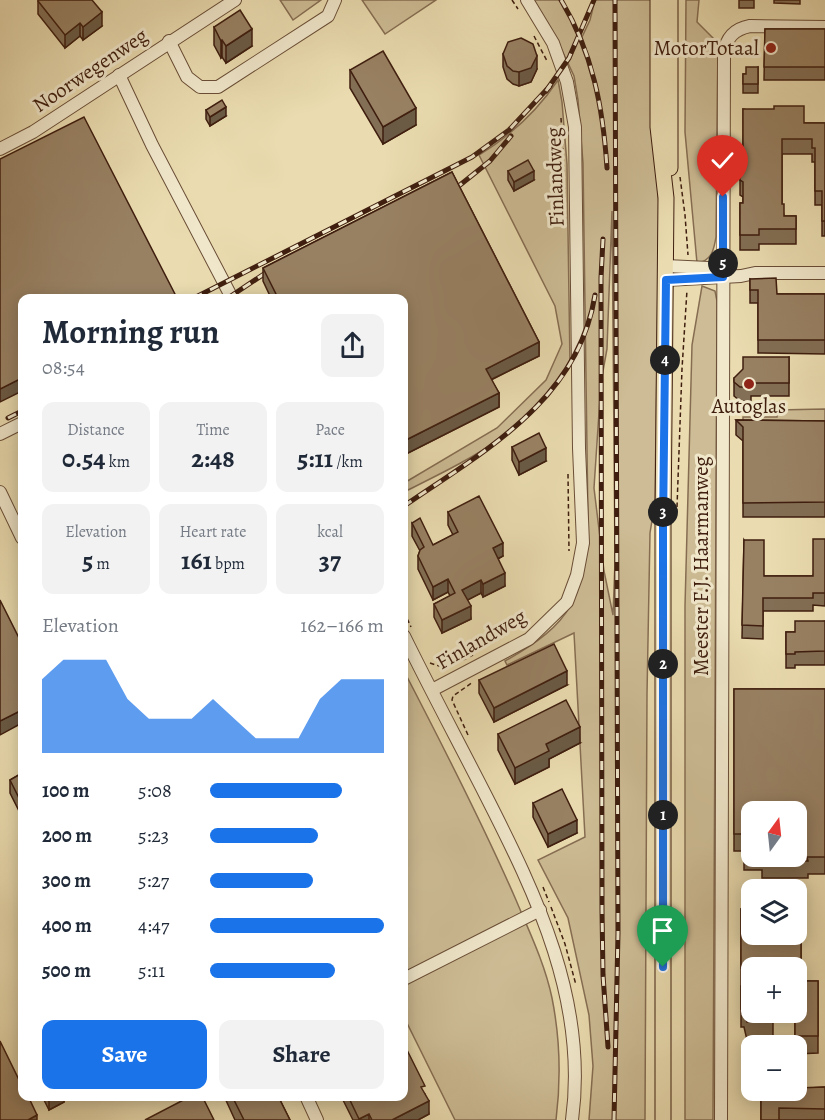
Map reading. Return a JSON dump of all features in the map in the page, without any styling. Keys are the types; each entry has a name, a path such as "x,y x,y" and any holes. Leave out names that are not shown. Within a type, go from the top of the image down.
{"main road":[{"name":"Meester F.J. Haarmanweg","path":"658,0 658,127 666,198 663,524 663,1120"},
{"name":"Meester F.J. Haarmanweg","path":"666,198 671,156 670,0"}],"street":[{"name":"Noorwegenweg","path":"0,149 33,132 235,0"},
{"name":"Noorwegenweg","path":"169,41 187,77 200,87 218,87 328,16 334,0"},
{"name":"Finlandweg","path":"527,0 553,43 567,82 575,127 579,448 583,543 577,575 567,602 529,639 432,690 502,828 540,910 556,955 569,1003 574,1052 572,1120"},
{"name":"Meester F.J. Haarmanweg","path":"721,1120 724,54 725,46 734,32 750,26 825,27"},
{"path":"119,75 152,145 230,294"},
{"path":"666,273 825,273"},
{"path":"0,434 18,425"},
{"path":"0,492 18,530"},
{"path":"408,644 432,690"},
{"path":"408,977 540,910"},
{"path":"308,1101 317,1120"}],"path":[{"path":"512,0 523,15"},
{"path":"532,32 550,69"},
{"path":"561,112 563,155"},
{"path":"568,473 569,552"},
{"path":"463,660 472,655"}],"shaded area":[{"path":"280,0 321,0 293,20"},
{"path":"362,0 436,0 385,34"},
{"path":"533,0 561,0 581,39 590,20 595,0 651,0 653,119 659,206 655,502 650,533 647,694 645,1120 589,1120 593,1066 589,1015 568,918 538,860 585,837 574,633 507,665 505,661 546,634 560,620 578,589 586,548 588,521 583,163 574,76 559,44","holes":["612,211 615,562 613,615 604,571 594,488 601,382 607,349"]},
{"path":"686,0 699,0 697,22 718,43 716,237 709,257 697,263 685,132"},
{"path":"558,80 567,164 570,365 554,388 517,426 475,455 408,490 408,481 497,428 546,380 562,344 555,306 479,155 523,122"},
{"path":"702,286 715,291 717,301 713,1120 685,1120 685,606 692,345"},
{"path":"825,409 825,431 743,428 743,417 777,417 777,410"},
{"path":"408,679 490,842 516,900 545,973 555,1013 559,1074 556,1120 455,1120 408,1025"}],"building":[{"path":"39,0 92,0 102,12 83,27 80,23 65,35"},
{"path":"240,10 252,29 226,46 214,27"},
{"path":"765,29 825,29 825,67 764,67"},
{"path":"521,38 533,44 537,56 531,68 519,72 507,66 503,54 508,42"},
{"path":"383,51 416,108 383,127 350,70"},
{"path":"746,67 758,67 758,84 743,84"},
{"path":"222,100 226,107 210,117 206,110"},
{"path":"774,106 804,106 804,123 825,123 825,221 822,221 822,191 815,191 815,148 812,148 812,139 782,139 782,204 784,204 784,216 796,216 796,229 759,229 759,235 740,235 740,203 743,203 743,182 740,180 740,174 743,173 743,109 774,109"},
{"path":"84,117 175,294 18,294 18,380 0,389 0,159"},
{"path":"528,160 534,171 514,182 508,171"},
{"path":"452,172 539,342 486,369 499,393 408,439 408,294 276,294 263,268"},
{"path":"776,278 777,294 825,294 825,340 758,340 758,290 750,290 750,279"},
{"path":"743,357 789,357 789,383 751,383 751,387 740,387 734,382 734,378 743,369"},
{"path":"736,420 825,421 825,502 743,503 743,427"},
{"path":"539,433 546,448 519,462 512,447"},
{"path":"479,496 503,543 493,548 505,573 483,584 481,580 462,590 471,606 442,620 434,604 455,593 448,579 433,587 418,556 424,547 412,523 420,518 433,545 458,532 448,512"},
{"path":"813,539 825,539 825,593 813,593 813,598 763,598 763,626 742,625 744,540 764,540 764,576 813,576"},
{"path":"0,600 18,636 18,712 0,721"},
{"path":"795,621 825,621 825,651 786,654 786,632 795,632"},
{"path":"554,644 567,671 494,708 479,680"},
{"path":"734,689 825,689 825,857 807,857 807,801 741,801 741,834 734,834"},
{"path":"566,700 580,727 546,744 549,751 515,768 498,734"},
{"path":"18,775 18,796 10,780"},
{"path":"562,789 577,820 548,834 533,803"},
{"path":"741,945 801,945 801,957 741,957"},
{"path":"807,981 818,981 818,1036 795,1035 795,1023 807,1023"},
{"path":"0,1041 18,1078 18,1101 30,1101 37,1115 28,1120 0,1120"},
{"path":"408,1052 425,1086 421,1087 429,1101 392,1120 372,1120 369,1114 359,1119 350,1101 408,1101"},
{"path":"825,1087 825,1109 779,1108 779,1120 761,1120 761,1101 807,1101 807,1088"},
{"path":"181,1101 204,1101 214,1120 145,1120"},
{"path":"234,1101 280,1101 290,1120 244,1120"}],"railway":[{"path":"561,0 589,61 603,124 607,168"},
{"path":"546,91 569,58 594,0"},
{"path":"614,1120 618,933 615,0"},
{"path":"202,294 472,157 509,130 550,86"},
{"path":"455,189 490,161 511,136"},
{"path":"603,239 601,278 602,910 603,975 608,1047"},
{"path":"234,294 276,266"},
{"path":"408,503 495,443 523,420 548,394 569,365 585,332 595,295"},
{"path":"8,418 18,413"}],"place":[{"name":"MotorTotaal","path":"771,48"},
{"name":"Autoglas","path":"749,384"}],"route":[{"path":"663,967 663,524 666,280 723,277 723,197"}]}
